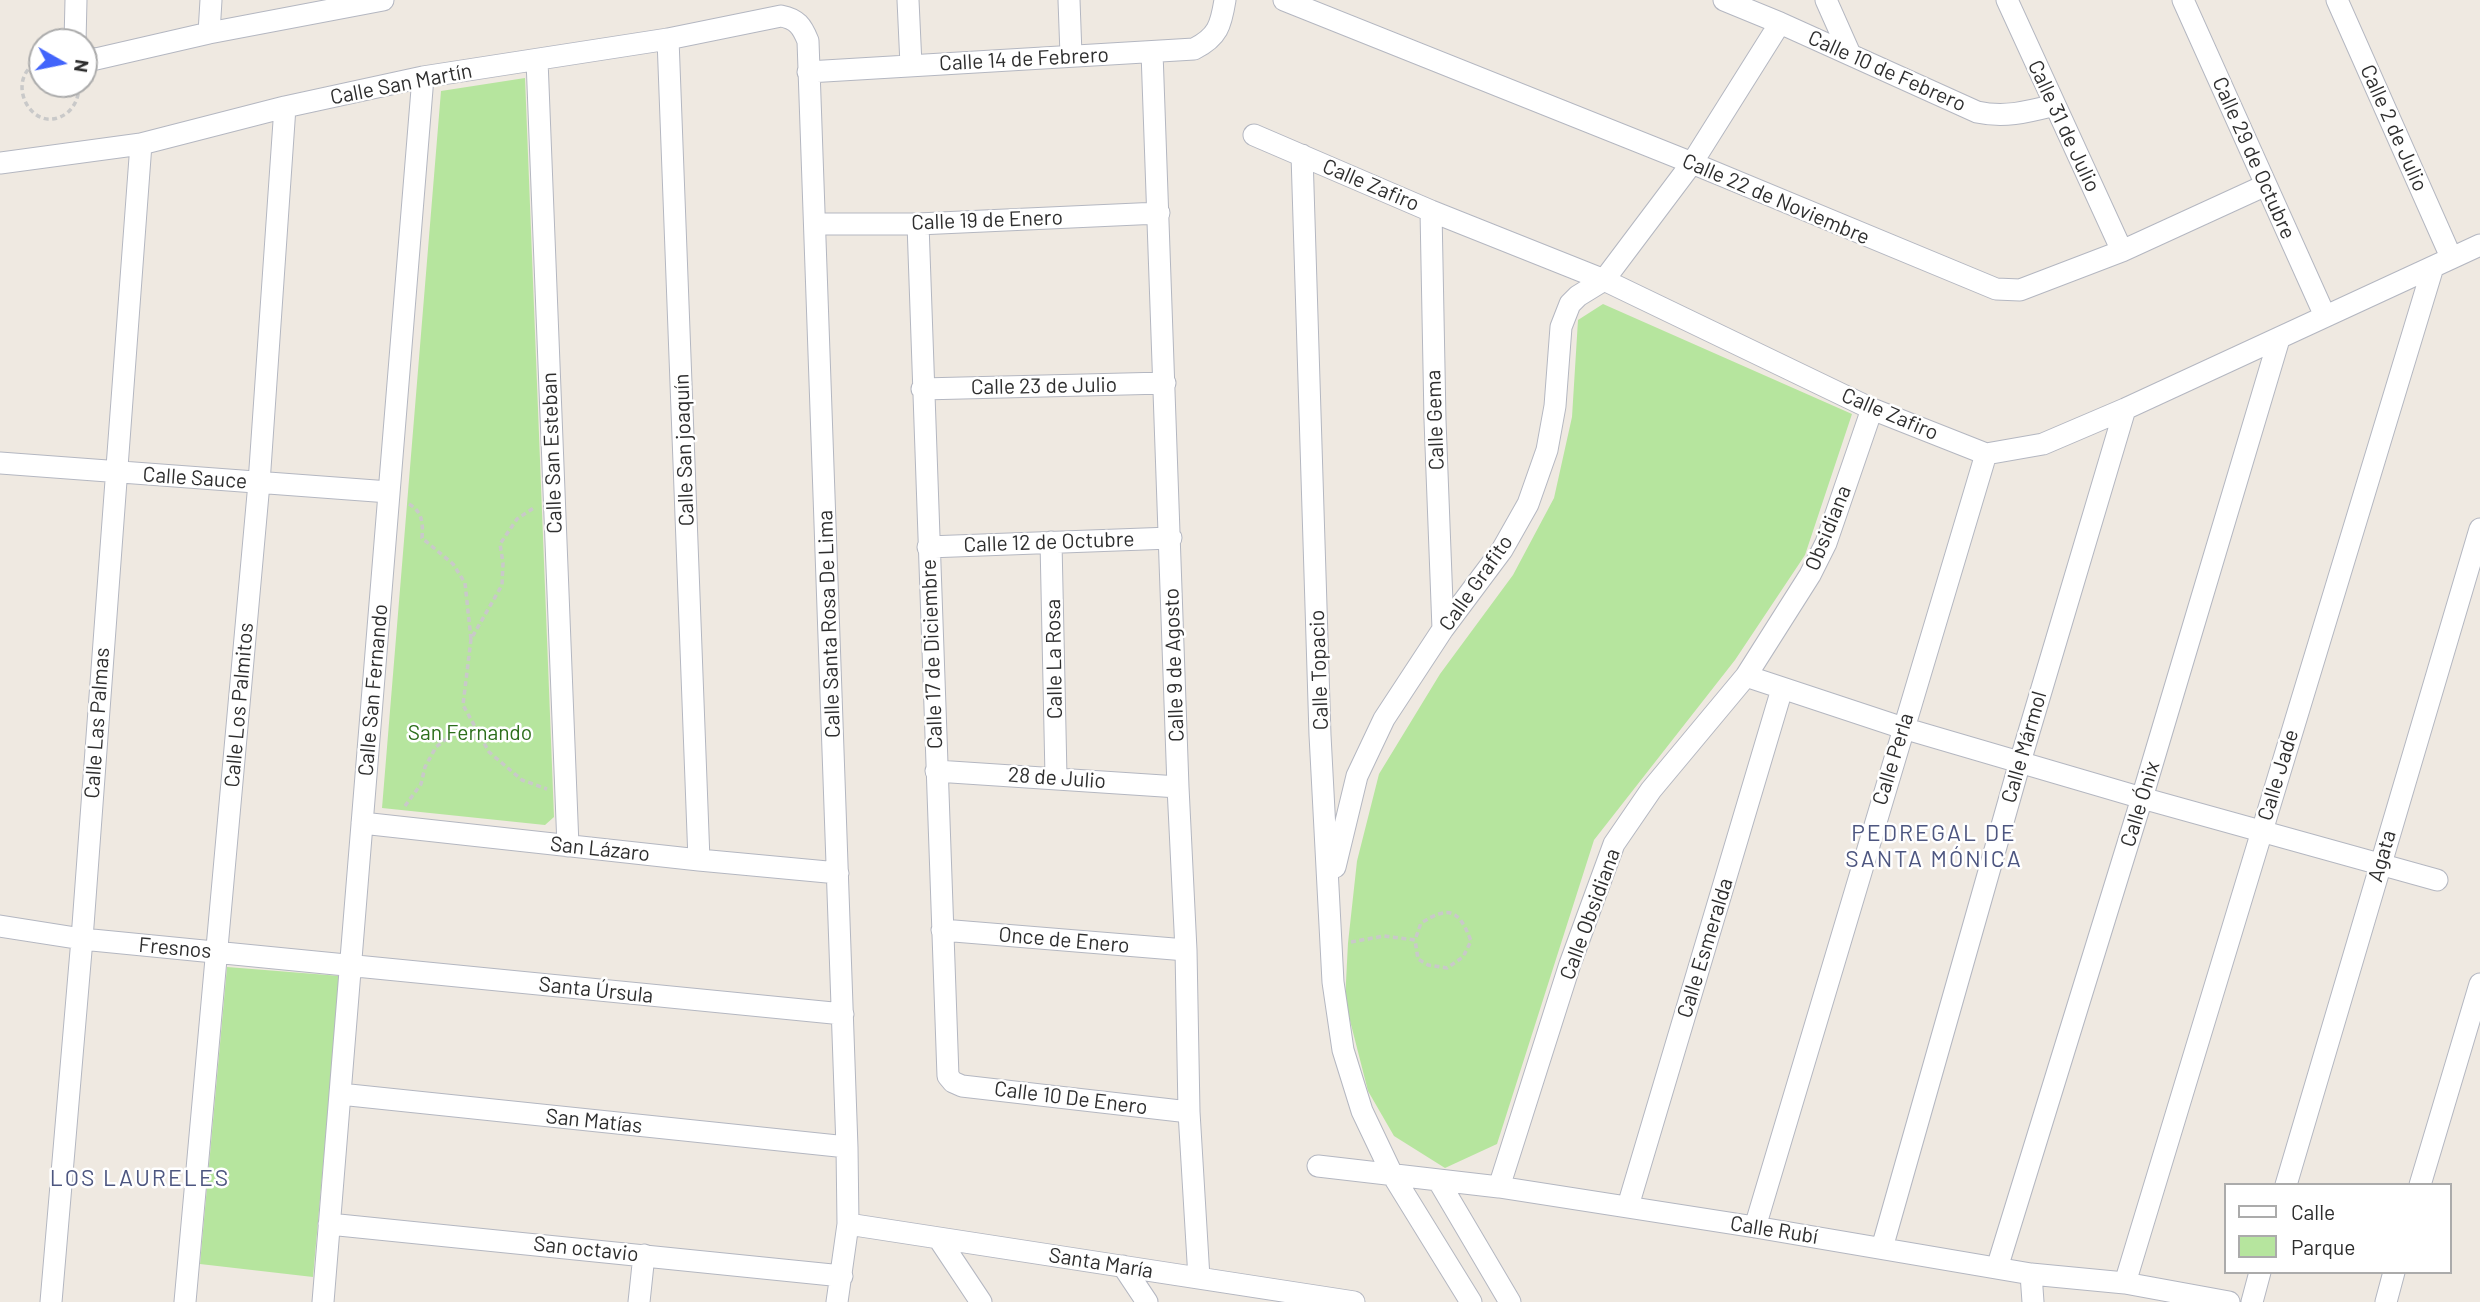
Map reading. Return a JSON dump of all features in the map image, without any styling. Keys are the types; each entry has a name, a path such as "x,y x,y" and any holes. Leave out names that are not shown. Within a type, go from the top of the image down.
{"street":[{"path":"75,28 76,0"},
{"path":"209,33 211,0"},
{"path":"98,59 344,4 383,0"},
{"path":"908,0 911,65"},
{"path":"1069,0 1071,55"},
{"name":"Calle 22 de Noviembre","path":"1284,0 1692,163 1996,289 2020,290 2122,251 2266,185"},
{"name":"Calle 10 de Febrero","path":"1724,0 1976,112 1995,116 2013,115 2055,105"},
{"path":"1826,0 1850,54"},
{"name":"Calle 31 de Julio","path":"2007,0 2122,251"},
{"name":"Calle 29 de Octubre","path":"2183,0 2325,316"},
{"name":"Calle 2 de Julio","path":"2337,0 2442,262"},
{"name":"Calle 14 de Febrero","path":"808,72 1194,49 1215,35 1224,8"},
{"name":"Calle San Martín","path":"0,163 141,144 285,107 423,78 668,39 781,16 793,19 802,26"},
{"name":"Calle Grafito","path":"1329,890 1357,776 1384,719 1443,629 1502,550 1528,504 1547,450 1555,406 1560,327 1564,313 1578,296 1604,280 1692,163 1780,23"},
{"name":"Calle Santa Rosa De Lima","path":"802,26 808,41 847,1147 848,1224 837,1302"},
{"name":"Calle San joaquín","path":"668,39 699,860"},
{"name":"Calle 9 de Agosto","path":"1152,52 1186,950 1189,1112 1199,1278"},
{"name":"Calle San Esteban","path":"537,60 568,846"},
{"name":"Calle San Fernando","path":"323,1302 423,78"},
{"name":"Calle Los Palmitos","path":"185,1302 259,483 285,107"},
{"name":"Calle Zafiro","path":"1255,135 1431,211 1604,280 1872,409 1986,454"},
{"name":"Calle Las Palmas","path":"51,1302 82,939 141,144"},
{"name":"Calle Topacio","path":"1303,155 1320,735 1332,982 1343,1051 1362,1111 1392,1174 1471,1302"},
{"name":"Calle Gema","path":"1431,211 1443,629"},
{"name":"Calle 19 de Enero","path":"815,224 918,224 1158,213"},
{"name":"Calle 17 de Diciembre","path":"918,224 946,1066 948,1076 953,1082"},
{"path":"1986,454 2043,444 2480,246"},
{"name":"Calle Jade","path":"2125,1283 2262,830 2442,262"},
{"name":"Calle Ónix","path":"1997,1268 2142,798 2279,339"},
{"name":"Calle 23 de Julio","path":"922,389 1165,383"},
{"name":"Obsidiana","path":"1746,676 1810,575 1826,543 1872,409"},
{"name":"Calle Mármol","path":"1882,1248 2020,762 2125,409"},
{"name":"Calle Perla","path":"1755,1227 1986,454"},
{"name":"Calle Sauce","path":"0,463 389,492"},
{"name":"Agata","path":"2287,1183 2480,529"},
{"name":"Calle 12 de Octubre","path":"928,547 1171,538"},
{"name":"Calle La Rosa","path":"1051,542 1056,777"},
{"path":"1746,676 1903,728 2437,880"},
{"name":"Calle Obsidiana","path":"1499,1187 1579,938 1614,844 1651,790 1746,676"},
{"name":"Calle Esmeralda","path":"1628,1206 1782,689"},
{"name":"28 de Julio","path":"936,771 1178,787"},
{"name":"San Lázaro","path":"362,823 838,873"},
{"name":"Fresnos","path":"0,926 82,939 350,966"},
{"name":"Once de Enero","path":"942,930 1186,950"},
{"name":"Santa Úrsula","path":"350,966 843,1014"},
{"path":"2421,1183 2480,984"},
{"name":"Calle 10 De Enero","path":"953,1082 962,1086 1189,1112"},
{"name":"San Matías","path":"340,1094 847,1147"},
{"name":"Calle Rubí","path":"1318,1166 1499,1187 1628,1206 2031,1274 2125,1283 2229,1302"},
{"path":"1438,1180 1510,1302"},
{"name":"San octavio","path":"329,1224 842,1276"},
{"name":"Santa María","path":"848,1224 1320,1299 1354,1302"},
{"path":"939,1239 981,1302"},
{"path":"639,1302 645,1255"},
{"path":"1123,1266 1147,1302"},
{"path":"2031,1274 2033,1302"},
{"path":"2252,1302 2259,1274"},
{"path":"2386,1302 2393,1274"}],"path":[{"path":"28,68 20,81 22,100 34,114 43,118 62,116 77,98"},
{"path":"389,492 417,509 423,521 422,538 453,564 465,583 471,639 463,705 480,737 489,752 522,780 566,794"},
{"path":"471,639 502,585 500,544 517,519 554,495"},
{"path":"392,826 421,784 425,768 436,747 454,733 480,737"},
{"path":"1439,912 1454,914 1464,923 1471,941 1463,957 1447,968 1428,965 1418,959 1415,940 1421,923 1439,912"},
{"path":"1331,946 1384,936 1415,940"}],"green space":[{"name":"San Fernando","path":"525,78 554,817 545,825 382,808 441,91"},
{"path":"1603,304 1852,414 1805,555 1735,660 1594,840 1497,1144 1445,1168 1394,1136 1368,1091 1345,1001 1357,861 1379,774 1440,674 1513,575 1554,498 1572,417 1578,320"},
{"path":"227,967 340,976 313,1277 200,1264"}],"district":[{"name":"PEDREGAL DE SANTA MÓNICA","path":"1934,846"},
{"name":"LOS LAURELES","path":"140,1178"}]}
